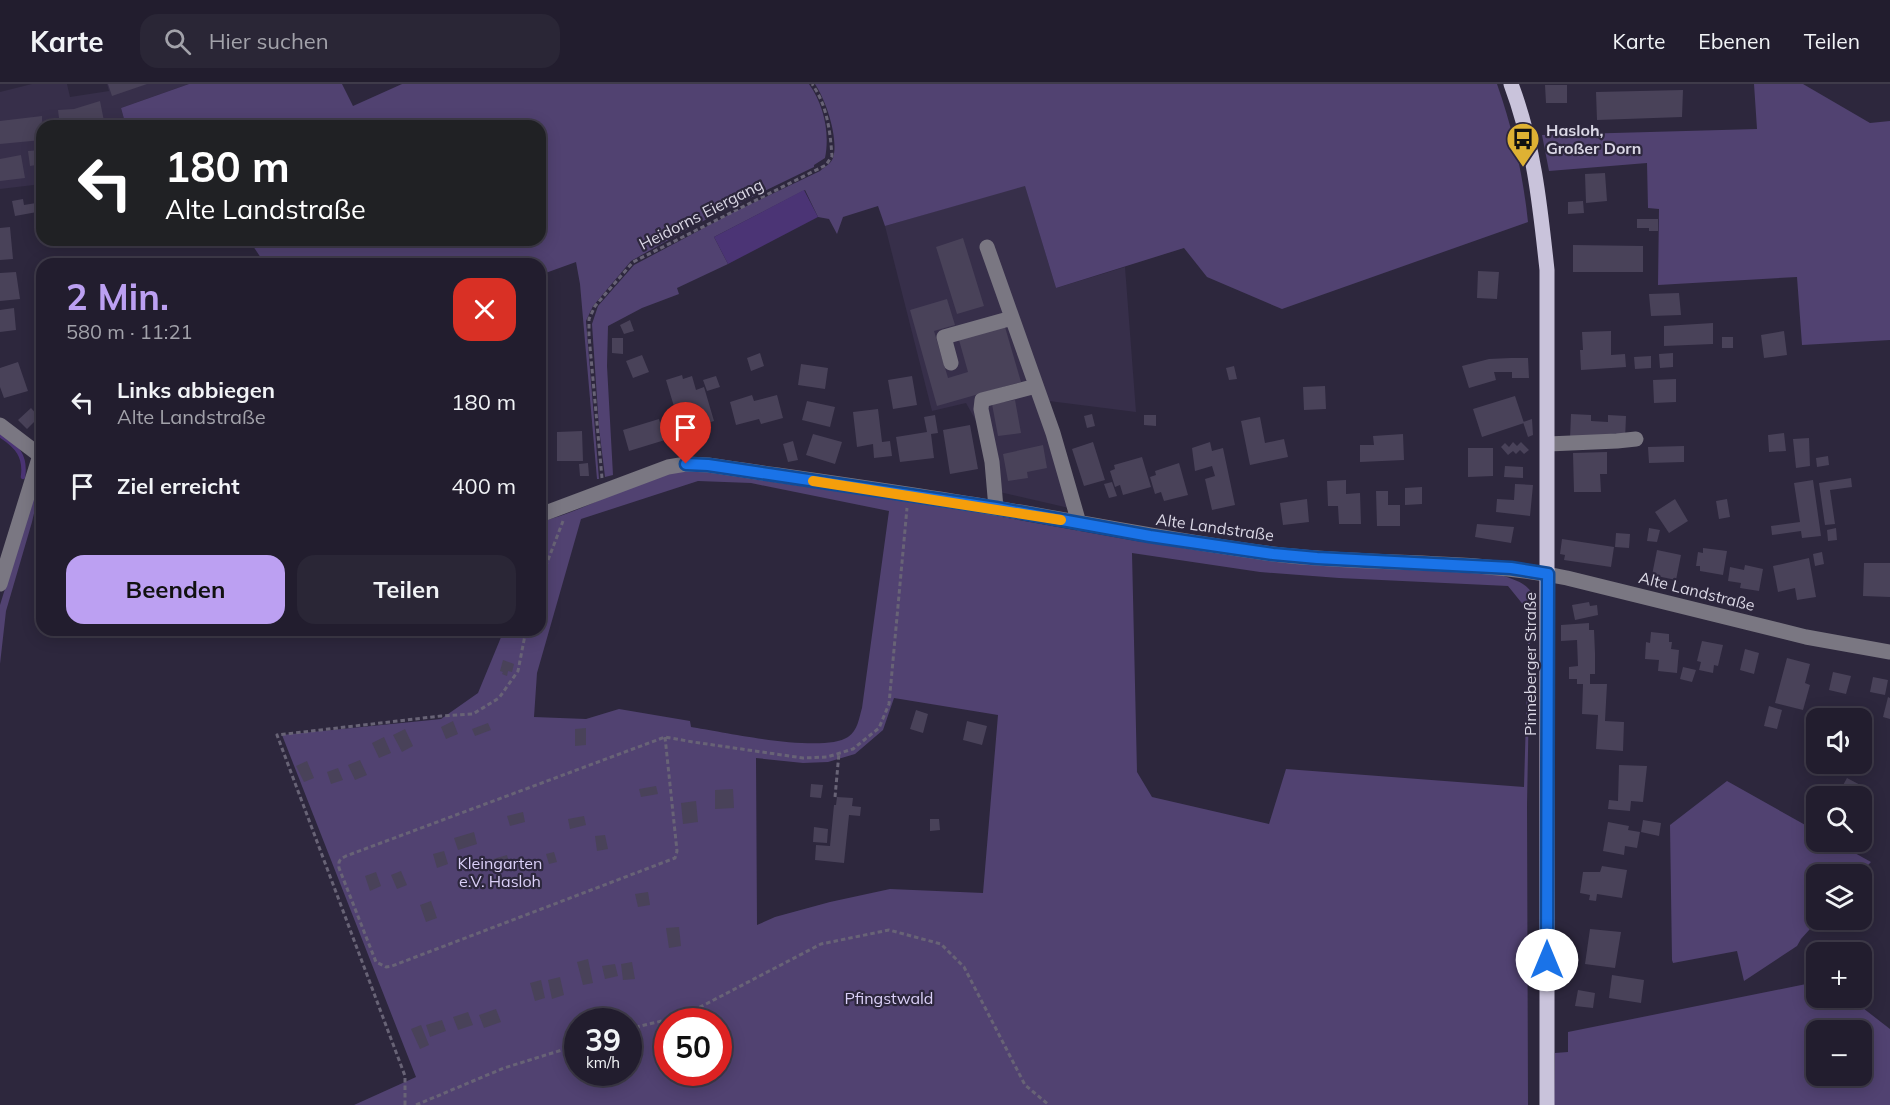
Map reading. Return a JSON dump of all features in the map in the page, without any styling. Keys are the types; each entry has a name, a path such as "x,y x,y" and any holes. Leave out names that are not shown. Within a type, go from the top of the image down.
{"main road":[{"name":"Pinneberger Straße","path":"1511,84 1524,120 1537,178 1547,270 1547,1105"}],"street":[{"path":"987,247 1053,433 1079,523"},
{"path":"951,363 944,337 1012,318"},
{"path":"996,508 992,462 981,409 982,400 1036,386"},
{"path":"0,425 36,452"},
{"path":"1548,444 1636,439"},
{"name":"Alte Landstraße","path":"546,513 668,467 686,464 708,465 909,494 1150,536 1273,554 1511,568 1548,574 1806,637 1890,652"},
{"path":"0,584 5,551 36,469"}],"path":[{"name":"Heidorns Eiergang","path":"603,492 589,319 595,306 633,262 826,165 832,156 826,111 812,84"},
{"path":"665,736 677,851 675,858 392,966 386,967 376,962 339,868 338,863 341,858 665,736 803,758 827,757 853,749 879,728 889,704 909,494"},
{"path":"546,566 564,519 564,507"},
{"path":"405,1105 405,1076 277,735 473,714 499,698 518,671 525,636"},
{"path":"834,797 839,753"},
{"path":"642,1026 683,1016 820,944 889,930 941,944 964,967 1025,1085 1049,1105"},
{"path":"416,1105 504,1068 564,1049"}],"shaded area":[{"path":"32,84 67,84 70,97 109,91 107,84 189,84 121,108 124,120 36,120 36,185 0,189 0,92"},
{"path":"1025,185 1056,288 1125,267 1136,412 1049,401 1082,511 991,490 980,428 966,403 932,411 885,226"},
{"path":"804,190 818,217 728,264 714,237"}],"green space":[{"path":"189,84 342,84 353,106 402,84 809,84 822,110 827,139 825,158 814,167 697,224 631,261 593,306 586,321 599,479 597,479 580,284 576,262 546,273 546,258 261,258 253,246 546,246 546,120 124,120 121,108"},
{"path":"815,84 1497,84 1517,152 1528,222 1282,309 1207,277 1184,248 1056,288 1025,186 885,226 878,206 843,217 837,234 829,219 818,217 805,190 714,237 728,264 677,288 679,294 642,308 608,326 607,366 613,475 605,477 599,428 592,324 598,306 634,265 734,212 820,171 829,164 834,150 833,130 827,109"},
{"path":"1754,84 1803,84 1870,123 1890,121 1890,340 1802,345 1797,277 1658,285 1659,209 1648,208 1647,163 1549,171 1542,135 1757,129"},
{"path":"688,468 896,498 1136,541 1317,564 1497,574 1524,585 1531,592 1527,805 1528,1105 354,1105 416,1077 282,735 441,719 478,693 502,636 546,636 546,520 632,486","holes":["698,481 751,483 889,511 862,708 854,731 848,737 835,742 796,743 691,727 690,721 619,709 586,719 534,717 537,673 581,519","1132,553 1260,572 1508,586 1529,612 1524,787 1286,769 1269,824 1152,797 1137,772","894,698 998,715 983,893 890,889 830,902 775,917 757,925 756,758 803,763 828,762 855,754 883,730"]},
{"path":"36,488 36,505 32,522 6,611 0,664 0,605"},
{"path":"1727,781 1806,825 1806,852 1853,852 1871,862 1869,864 1806,864 1806,930 1809,930 1797,946 1744,981 1737,951 1673,963 1670,825"},
{"path":"1806,984 1806,1008 1863,1008 1890,1029 1890,1105 1554,1105 1555,1053 1568,1052 1568,1032"}],"building":[{"path":"108,84 147,84 112,96"},
{"path":"1545,85 1567,85 1567,103 1546,103"},
{"path":"1683,90 1682,117 1597,120 1596,92"},
{"path":"100,101 104,120 59,120 58,110 74,109"},
{"path":"42,116 42,120 36,120 36,141 0,144 0,121"},
{"path":"36,150 36,165 30,166 28,151"},
{"path":"21,155 25,178 0,181 0,159"},
{"path":"1605,173 1607,201 1586,203 1585,174"},
{"path":"23,199 24,205 36,203 36,212 15,216 12,201"},
{"path":"1583,201 1584,213 1568,214 1568,202"},
{"path":"1637,219 1658,219 1658,231 1637,228"},
{"path":"10,227 13,259 0,260 0,228"},
{"path":"963,238 984,306 957,314 936,247"},
{"path":"1573,245 1643,246 1643,272 1573,272"},
{"path":"1478,271 1499,272 1497,299 1477,298"},
{"path":"16,272 20,299 0,301 0,273"},
{"path":"1679,293 1681,315 1651,316 1649,294"},
{"path":"947,299 955,325 934,331 948,378 968,372 959,340 1005,327 1021,382 937,406 910,310"},
{"path":"14,308 16,330 0,332 0,310"},
{"path":"630,320 634,331 624,334 620,325"},
{"path":"1713,323 1713,344 1664,346 1664,326"},
{"path":"1611,331 1611,355 1625,354 1626,367 1581,370 1582,332"},
{"path":"1784,331 1787,355 1764,358 1761,335"},
{"path":"1722,337 1733,337 1733,348 1722,348"},
{"path":"612,338 623,338 623,354 612,353"},
{"path":"760,353 764,366 751,371 747,358"},
{"path":"1673,353 1673,367 1660,368 1659,354"},
{"path":"642,355 649,372 633,378 626,361"},
{"path":"1651,356 1651,368 1635,369 1634,357"},
{"path":"1528,358 1529,378 1512,378 1512,372 1494,372 1496,380 1469,388 1462,366 1489,359"},
{"path":"18,362 28,391 4,398 0,387 0,368"},
{"path":"801,364 828,368 825,389 798,385"},
{"path":"1234,366 1237,379 1229,380 1226,368"},
{"path":"682,375 683,379 692,376 696,390 704,387 714,421 693,427 688,410 676,413 666,380"},
{"path":"716,376 720,387 707,391 703,380"},
{"path":"912,376 917,405 893,409 888,380"},
{"path":"1676,379 1676,402 1654,403 1653,380"},
{"path":"1325,386 1326,409 1304,410 1303,387"},
{"path":"752,395 754,401 777,395 783,418 761,424 759,419 736,425 730,402"},
{"path":"1515,396 1524,423 1482,437 1473,409"},
{"path":"1015,400 1021,433 998,436 992,404"},
{"path":"807,401 835,407 830,427 802,420"},
{"path":"31,408 36,414 36,420 27,429 18,420"},
{"path":"878,409 882,442 890,441 892,456 874,458 873,444 857,447 853,412"},
{"path":"1092,414 1095,426 1087,428 1084,416"},
{"path":"1571,414 1591,415 1591,421 1608,422 1608,415 1626,416 1625,440 1570,439"},
{"path":"935,415 938,433 931,434 934,458 900,462 896,437 927,432 924,417"},
{"path":"1144,415 1156,415 1156,426 1144,425"},
{"path":"1260,417 1265,443 1284,439 1288,457 1250,465 1241,421"},
{"path":"659,419 665,440 629,451 623,430"},
{"path":"1532,419 1533,435 1528,437 1523,422"},
{"path":"970,425 978,469 950,474 943,430"},
{"path":"582,431 583,461 557,461 557,432"},
{"path":"1784,433 1786,451 1769,452 1768,435"},
{"path":"813,434 842,442 835,464 806,455"},
{"path":"1403,434 1404,460 1360,462 1360,445 1374,445 1373,436"},
{"path":"1809,438 1810,466 1796,468 1793,439"},
{"path":"793,441 798,460 788,462 783,444"},
{"path":"1093,442 1105,480 1084,486 1072,449"},
{"path":"1210,442 1212,451 1223,448 1235,505 1212,510 1205,479 1215,476 1212,466 1195,471 1192,448"},
{"path":"1513,442 1517,446 1521,442 1529,450 1524,454 1520,450 1516,454 1513,451 1508,455 1501,447 1505,443 1509,447"},
{"path":"1043,445 1047,468 1027,472 1028,478 1008,481 1003,454"},
{"path":"1684,446 1684,462 1649,463 1648,447"},
{"path":"1468,448 1493,448 1493,476 1468,477"},
{"path":"1607,452 1607,474 1600,474 1601,492 1574,492 1573,453"},
{"path":"1828,456 1829,465 1817,467 1816,458"},
{"path":"1142,457 1151,487 1123,495 1120,485 1115,487 1110,471 1115,469 1114,465"},
{"path":"588,463 589,476 580,476 579,464"},
{"path":"1179,463 1188,495 1164,501 1161,492 1155,494 1150,477 1156,475 1155,471"},
{"path":"1505,466 1523,467 1523,478 1504,477"},
{"path":"1851,478 1852,487 1830,490 1835,524 1825,525 1819,483"},
{"path":"1346,480 1346,494 1360,493 1361,524 1339,524 1338,506 1328,506 1327,481"},
{"path":"1813,480 1821,536 1802,538 1801,531 1772,535 1771,526 1800,522 1794,483"},
{"path":"1112,482 1117,496 1109,498 1104,484"},
{"path":"1515,484 1533,485 1530,516 1496,512 1497,499 1514,500"},
{"path":"1422,487 1422,504 1405,505 1405,488"},
{"path":"1376,491 1388,491 1388,505 1400,505 1400,526 1377,526"},
{"path":"1307,499 1309,522 1283,525 1280,503"},
{"path":"1675,499 1688,521 1669,533 1655,512"},
{"path":"1727,499 1730,517 1719,519 1716,501"},
{"path":"1477,524 1514,527 1511,543 1475,537"},
{"path":"1649,528 1660,530 1657,542 1647,541"},
{"path":"1836,528 1837,540 1828,541 1827,530"},
{"path":"1616,533 1630,534 1629,548 1615,547"},
{"path":"1562,539 1614,547 1611,567 1564,560 1565,555 1560,554"},
{"path":"1703,548 1727,551 1723,575 1700,571 1700,566 1696,566 1698,552 1703,553"},
{"path":"1657,550 1681,555 1676,580 1652,575"},
{"path":"1822,552 1824,564 1815,566 1813,554"},
{"path":"1809,558 1816,597 1797,600 1795,588 1778,592 1773,566"},
{"path":"1864,563 1890,563 1890,597 1863,596"},
{"path":"1745,565 1763,569 1759,591 1740,588 1741,583 1728,581 1730,567 1744,570"},
{"path":"1589,602 1590,606 1597,605 1598,615 1575,620 1572,605"},
{"path":"1589,623 1589,630 1594,630 1595,653 1595,674 1590,674 1590,684 1607,684 1605,721 1624,722 1623,751 1596,749 1598,715 1582,714 1583,684 1577,684 1577,679 1569,679 1569,667 1578,666 1577,640 1561,641 1561,625"},
{"path":"1651,632 1669,634 1669,642 1672,642 1671,649 1679,650 1677,673 1658,671 1659,660 1645,659 1646,642 1650,643"},
{"path":"1702,641 1723,645 1718,666 1714,665 1713,673 1699,670 1701,662 1697,661"},
{"path":"1745,649 1759,653 1754,674 1740,670"},
{"path":"1787,658 1810,664 1805,683 1810,685 1803,710 1775,703"},
{"path":"503,660 514,664 512,672 508,671 507,676 500,671"},
{"path":"1683,667 1696,670 1692,682 1680,679"},
{"path":"1833,672 1851,676 1846,694 1829,690"},
{"path":"1873,677 1888,680 1885,695 1870,692"},
{"path":"1888,697 1890,698 1890,719 1883,717"},
{"path":"1769,706 1782,710 1777,729 1764,726"},
{"path":"916,710 928,714 923,733 910,729"},
{"path":"453,721 458,734 446,739 441,727"},
{"path":"967,721 987,726 982,745 963,740"},
{"path":"488,723 491,730 475,736 472,729"},
{"path":"586,728 586,745 575,746 575,729"},
{"path":"405,729 413,746 402,752 393,735"},
{"path":"384,737 391,753 379,758 372,743"},
{"path":"360,760 367,775 355,780 348,765"},
{"path":"307,761 314,778 304,782 296,766"},
{"path":"1619,765 1647,766 1643,802 1631,801 1630,811 1608,809 1609,800 1618,801"},
{"path":"338,768 343,780 331,784 327,772"},
{"path":"1847,778 1862,786 1843,786"},
{"path":"811,784 823,785 821,798 810,797"},
{"path":"656,786 658,794 641,797 639,789"},
{"path":"733,789 734,808 715,809 715,790"},
{"path":"837,797 853,798 852,806 861,807 860,816 849,815 844,863 815,860 816,845 830,846 834,805 836,805"},
{"path":"696,801 698,822 683,824 681,803"},
{"path":"523,812 525,822 510,826 507,816"},
{"path":"584,816 586,825 570,829 568,819"},
{"path":"930,819 939,819 940,830 930,831"},
{"path":"1643,820 1661,823 1659,836 1641,832"},
{"path":"1608,822 1629,826 1628,830 1640,832 1637,848 1625,846 1624,855 1603,851"},
{"path":"814,827 828,829 827,843 813,842"},
{"path":"474,832 477,844 458,850 454,838"},
{"path":"605,835 608,849 597,851 595,836"},
{"path":"444,851 448,864 437,868 433,854"},
{"path":"554,852 557,862 549,864 546,854"},
{"path":"507,855 510,867 497,871 493,859"},
{"path":"1602,866 1627,870 1622,898 1597,894 1596,901 1589,900 1590,895 1580,893 1583,872 1600,872"},
{"path":"401,871 407,885 397,889 391,875"},
{"path":"376,872 381,886 370,891 365,876"},
{"path":"648,892 650,905 638,907 635,894"},
{"path":"431,901 437,918 426,922 420,905"},
{"path":"679,927 681,946 669,948 666,928"},
{"path":"1590,929 1621,932 1615,968 1585,964"},
{"path":"588,959 593,983 583,985 577,962"},
{"path":"632,962 635,979 623,980 621,964"},
{"path":"615,964 618,976 605,979 602,966"},
{"path":"1612,975 1644,980 1641,1003 1609,998"},
{"path":"560,977 564,995 552,999 548,980"},
{"path":"541,980 545,998 535,1001 530,983"},
{"path":"1578,990 1595,993 1593,1008 1575,1006"},
{"path":"496,1009 501,1022 484,1028 479,1015"},
{"path":"468,1012 473,1025 458,1030 453,1017"},
{"path":"442,1020 446,1031 430,1037 426,1025"},
{"path":"421,1025 429,1045 420,1049 411,1029"}],"waterway":[{"path":"0,435 11,443 22,457 23,477"}],"slow traffic":[{"path":"813,481 909,494 1061,520"}],"place":[{"name":"Hasloh, Großer Dorn","path":"1523,168"}],"route":[{"path":"686,464 708,465 996,508 1150,536 1273,554 1511,568 1548,574 1547,960"}],"park label":[{"name":"Kleingarten e.V. Hasloh","path":"500,872"},
{"name":"Pfingstwald","path":"889,998"}]}
